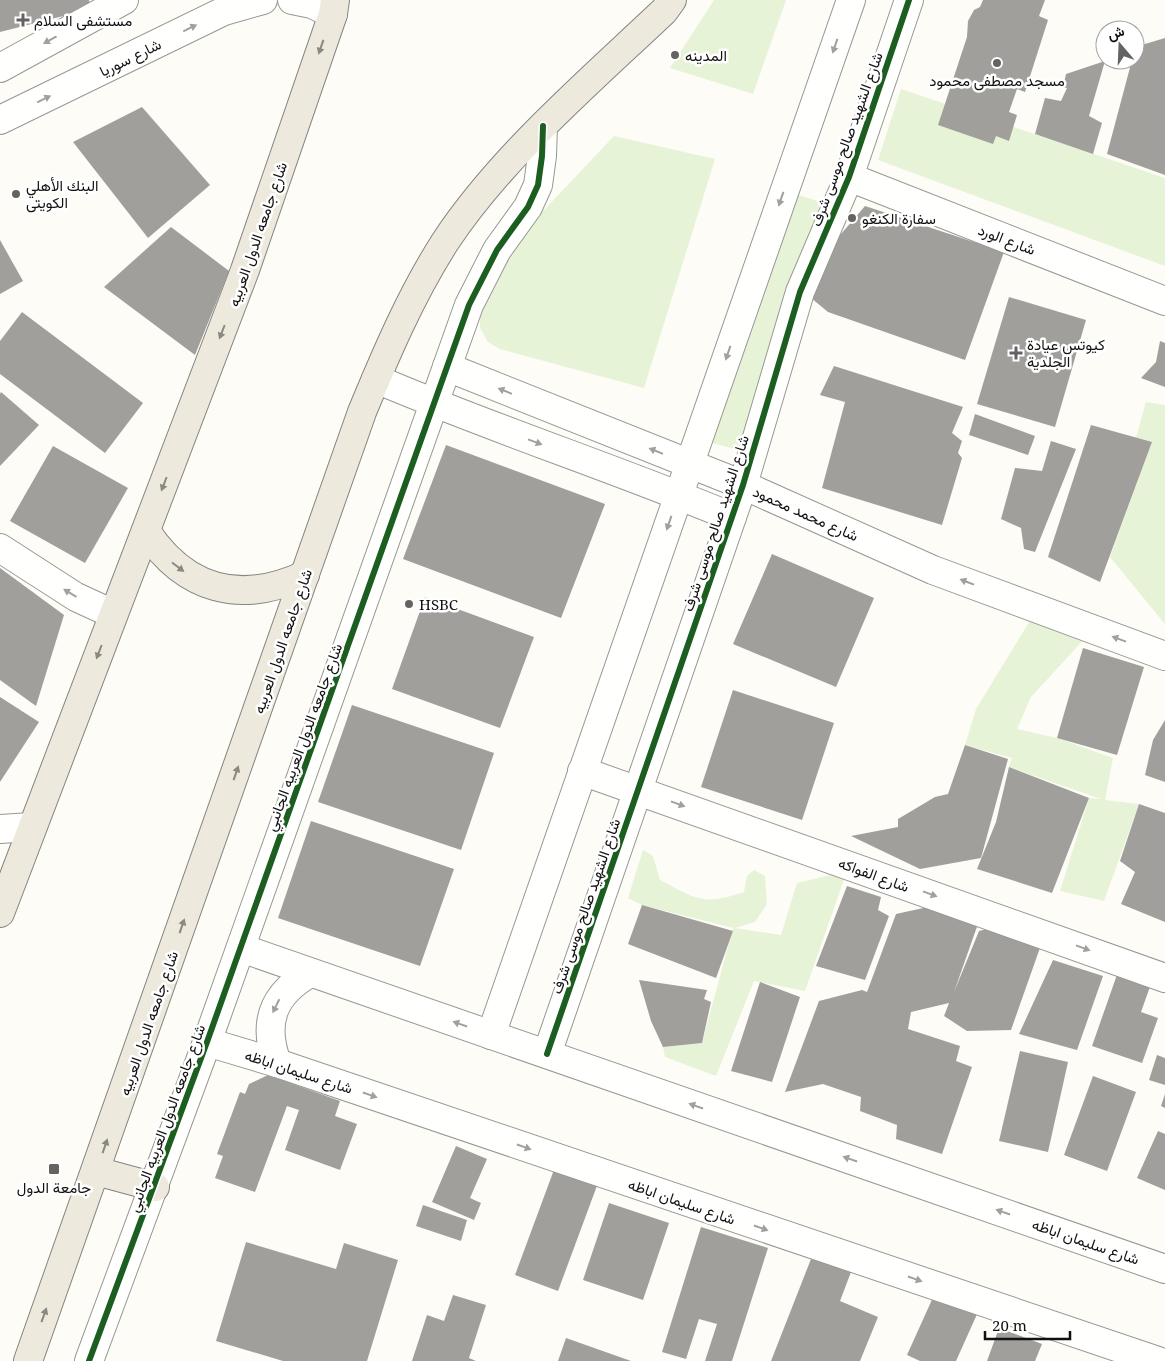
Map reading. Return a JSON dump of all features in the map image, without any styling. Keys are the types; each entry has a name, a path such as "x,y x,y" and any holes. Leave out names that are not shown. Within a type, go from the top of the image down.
{"main road":[{"name":"شارع جامعه الدول العربيه","path":"28,1361 376,379 413,299 445,242 488,186 543,126 664,11 672,0"},
{"name":"شارع جامعه الدول العربيه","path":"0,913 31,827 245,270 334,7"},
{"path":"146,531 158,550 175,566 194,579 216,587 238,591 262,590 284,585 305,575"},
{"path":"96,1171 155,1187"}],"street":[{"path":"0,68 124,0"},
{"path":"292,0 334,7"},
{"path":"491,1035 851,0"},
{"name":"شارع الشهيد صالح موسى شرف","path":"547,1054 732,518 800,292 848,177 909,0"},
{"name":"شارع سوريا","path":"0,120 250,1"},
{"name":"شارع جامعه الدول العربيه الجانبي","path":"88,1361 208,1042 469,305 497,250 528,207 538,185 542,156 543,126"},
{"name":"شارع الورد","path":"848,177 1165,301"},
{"name":"شارع محمد محمود","path":"447,367 742,485 933,570 1165,656"},
{"path":"376,379 435,405 679,495 732,518"},
{"path":"0,548 76,597 113,614"},
{"name":"شارع الفواكه","path":"582,771 1165,978"},
{"path":"0,829 31,827"},
{"name":"شارع سليمان اباظه","path":"241,948 1165,1268"},
{"path":"277,1063 271,1046 270,1028 273,1011 282,995 295,982 310,973"},
{"name":"شارع سليمان اباظه","path":"208,1042 277,1063 1158,1361"}],"green space":[{"path":"714,0 786,0 753,94 670,68"},
{"path":"901,89 1165,178 1165,266 878,160"},
{"path":"614,136 715,159 644,388 500,349 488,342 480,328 480,304 526,229"},
{"path":"789,192 830,205 745,452 702,440"},
{"path":"1146,402 1165,405 1165,624 1110,557 1152,442 1136,438"},
{"path":"1034,614 1088,635 1031,697 1017,729 1057,738 1113,758 1105,800 1139,804 1104,901 1060,891 1089,798 1101,799 1009,767 1012,758 965,745 976,709"},
{"path":"643,850 653,856 660,880 683,892 700,898 719,899 744,892 747,876 754,870 765,876 767,904 755,922 735,928 781,935 797,883 847,871 805,991 754,981 716,1076 665,1057 663,1047 702,1043 733,928 642,905 628,898"}],"building":[{"name":"مستشفى السلام","path":"0,0 89,0 91,9 0,32"},
{"name":"مسجد مصطفى محمود","path":"983,0 1045,0 1039,16 1048,20 1025,92 1017,89 1009,112 1017,115 1009,141 996,136 993,144 938,125 967,37 968,21 974,10 980,7"},
{"path":"1165,38 1165,175 1107,154 1129,70 1145,70 1145,44"},
{"path":"1095,64 1095,70 1102,70 1089,116 1102,123 1093,154 1035,134 1045,98 1061,101 1067,88 1063,87 1066,74"},
{"path":"142,107 210,185 148,238 73,142"},
{"path":"865,206 1004,252 965,360 828,312 805,293 817,262"},
{"path":"171,227 229,271 195,355 104,287"},
{"path":"0,240 23,281 0,294"},
{"path":"1009,297 1086,320 1055,427 977,404"},
{"path":"22,312 143,403 105,453 0,374 0,341"},
{"path":"1160,341 1165,343 1165,387 1141,378 1156,362"},
{"path":"834,366 963,407 952,433 962,441 958,453 962,458 942,525 822,488 845,402 820,395"},
{"path":"1,392 39,425 0,466 0,394"},
{"path":"975,414 1035,436 1028,455 969,435"},
{"path":"1091,425 1152,442 1100,582 1048,557"},
{"path":"1051,441 1076,449 1035,552 1024,549 1021,528 1001,519 1015,468 1042,471"},
{"path":"446,445 605,504 561,618 403,559"},
{"path":"53,446 128,488 85,563 10,521"},
{"path":"772,554 874,598 836,687 733,644"},
{"path":"0,568 64,615 36,706 0,680"},
{"path":"425,597 534,637 500,728 392,689"},
{"path":"1083,648 1144,667 1117,755 1057,738"},
{"path":"733,690 834,723 802,820 701,787"},
{"path":"0,697 39,722 0,782"},
{"path":"352,705 494,753 461,850 318,802"},
{"path":"1165,720 1165,782 1145,775 1153,740"},
{"path":"965,745 1008,759 981,858 920,869 851,836 898,827 898,819 935,797 948,794"},
{"path":"1009,767 1089,798 1052,893 977,869 996,822"},
{"path":"1139,804 1165,813 1165,922 1121,904 1135,872 1120,861"},
{"path":"311,821 454,869 420,966 278,918"},
{"path":"847,886 881,897 878,910 889,916 865,980 816,966"},
{"path":"642,905 733,931 716,978 628,944"},
{"path":"937,905 979,921 954,992 979,931 995,927 1041,945 1011,1030 967,1031 944,1016 949,1003 911,1012 908,1029 960,1046 956,1061 972,1067 942,1154 896,1139 897,1125 860,1111 861,1097 823,1084 785,1092 819,1001 862,990 867,992 896,914"},
{"path":"1053,960 1103,976 1077,1050 1019,1034"},
{"path":"1119,969 1152,981 1141,1012 1158,1018 1142,1063 1092,1046"},
{"path":"639,980 707,990 704,999 711,1002 702,1043 663,1047 651,1021"},
{"path":"760,982 800,997 772,1082 731,1071"},
{"path":"1020,1051 1068,1062 1048,1152 999,1141"},
{"path":"1157,1055 1165,1058 1165,1085 1149,1080"},
{"path":"268,1075 340,1101 335,1116 357,1124 340,1170 285,1150 299,1110 287,1106 255,1192 215,1178 223,1156 217,1154 240,1092 245,1094 249,1084"},
{"path":"1093,1076 1136,1092 1107,1171 1064,1155"},
{"path":"1165,1094 1165,1108 1161,1106"},
{"path":"1158,1131 1165,1134 1165,1190 1137,1178"},
{"path":"456,1146 487,1159 470,1198 481,1203 474,1220 432,1202"},
{"path":"555,1167 598,1183 558,1291 515,1275"},
{"path":"609,1203 669,1223 643,1300 583,1280"},
{"path":"423,1205 467,1220 461,1241 416,1226"},
{"path":"701,1227 768,1248 732,1361 705,1361 717,1324 699,1319 686,1359 662,1352"},
{"path":"246,1242 336,1269 344,1243 398,1260 367,1361 283,1361 216,1341"},
{"path":"811,1259 851,1272 840,1301 878,1317 860,1361 771,1361"},
{"path":"935,1293 978,1312 956,1361 920,1361 907,1355"},
{"path":"453,1295 486,1305 469,1358 476,1361 412,1361 427,1315 444,1321"},
{"path":"999,1328 1042,1344 1035,1361 987,1361"},
{"path":"566,1338 631,1361 558,1361"}],"cycle path":[{"path":"547,1054 743,485 800,292 849,177 909,0"},
{"path":"89,1361 207,1042 469,305 497,250 528,207 538,185 542,156 543,126"}],"place":[{"name":"مستشفى السلام","path":"23,20"},
{"name":"المدينه","path":"675,55"},
{"name":"مسجد مصطفى محمود","path":"997,63"},
{"name":"البنك الأهلي الكويتى","path":"16,194"},
{"name":"سفارة الكنغو","path":"852,218"},
{"name":"كيوتس عيادة الجلدية","path":"1016,353"},
{"name":"HSBC","path":"409,604"},
{"name":"جامعة الدول","path":"54,1169"}]}
